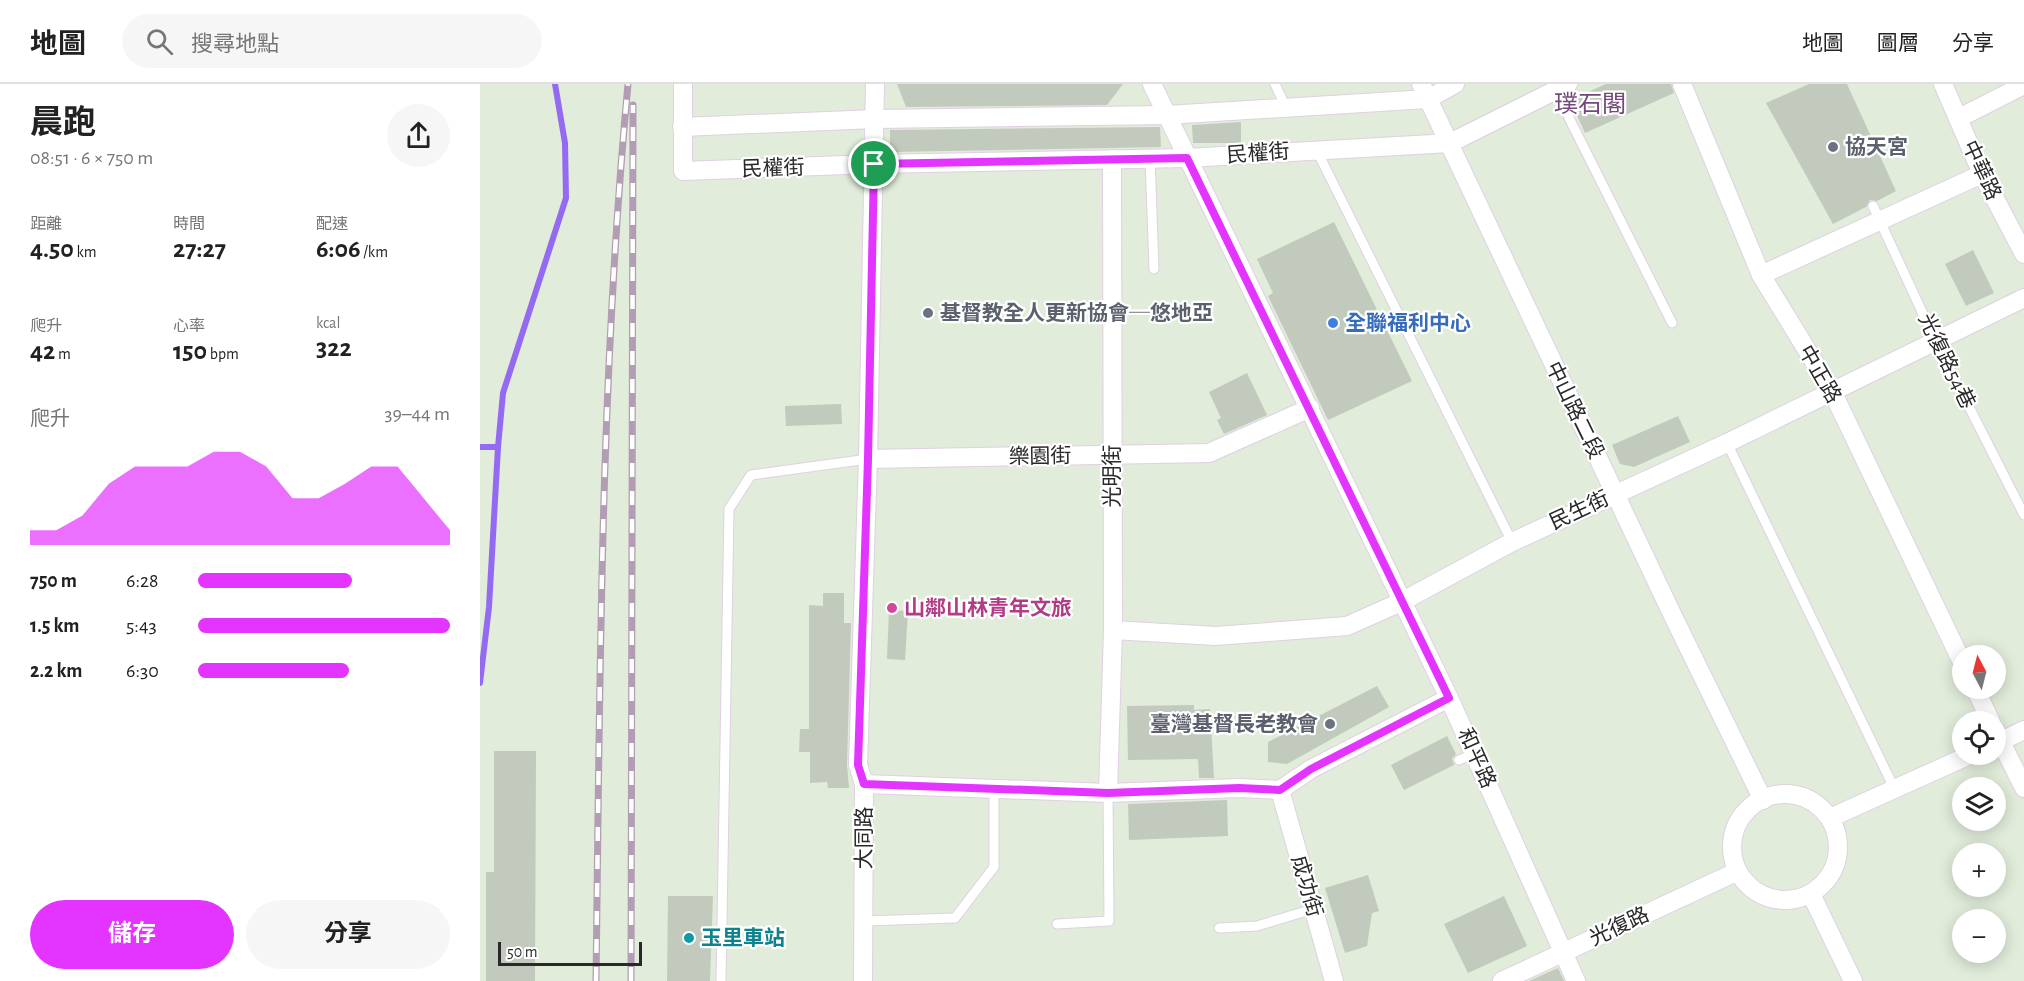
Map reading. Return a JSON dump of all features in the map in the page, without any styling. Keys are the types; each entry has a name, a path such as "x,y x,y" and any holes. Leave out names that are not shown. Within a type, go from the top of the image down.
{"street":[{"path":"682,127 683,84"},
{"name":"大同路","path":"863,981 864,784 858,765 868,459 875,84"},
{"name":"和平路","path":"1152,84 1449,698 1467,756 1576,981"},
{"name":"民權街","path":"1455,84 1425,91 1286,108 1167,115 875,119 682,127 683,171 874,164 1187,158 1450,143 1562,87"},
{"name":"中正路","path":"1682,84 1761,275 1832,392 1954,645"},
{"name":"中華路","path":"1943,84 1982,174 2024,254"},
{"path":"1959,118 2024,85"},
{"name":"中山路二段","path":"1425,91 1763,800"},
{"name":"光明街","path":"1108,793 1113,630 1112,159"},
{"path":"1761,275 1877,213 1982,174"},
{"name":"民生街","path":"1113,630 1216,636 1347,626 1401,602 1512,542 1727,443 2024,298"},
{"name":"樂園街","path":"868,459 1209,453 1310,408"},
{"path":"864,784 1108,793 1239,788 1280,790 1311,769 1449,698"},
{"path":"2006,736 2024,730"},
{"path":"2006,755 2024,788"},
{"path":"1830,819 1952,763"},
{"name":"成功街","path":"1280,790 1334,981"},
{"path":"1791,794 1808,799 1822,808 1830,819 1838,839 1838,856 1833,872 1822,886 1810,894 1790,900 1773,899 1756,892 1736,872 1732,846 1736,829 1744,814 1763,800 1791,794"},
{"name":"光復路","path":"1503,981 1736,872"},
{"path":"1810,894 1852,981"}],"lane":[{"path":"1275,84 1286,108"},
{"path":"1562,87 1672,323"},
{"path":"1316,149 1512,542"},
{"path":"1150,158 1154,269"},
{"name":"光復路54巷","path":"1877,213 1936,342 2024,515"},
{"path":"1727,443 1895,790"},
{"path":"721,981 729,509 751,475 868,459"},
{"path":"865,921 955,918 994,867 994,789"},
{"path":"1057,924 1109,921 1108,793"},
{"path":"1219,928 1257,926 1313,909"}],"building":[{"path":"897,84 1123,84 1107,105 906,107"},
{"path":"1606,84 1671,84 1674,93 1585,133 1570,100"},
{"name":"協天宮","path":"1809,84 1847,84 1896,191 1877,201 1870,200 1866,207 1833,224 1766,103"},
{"path":"1241,122 1241,143 1193,143 1192,125"},
{"path":"1160,127 1161,147 890,152 890,130"},
{"name":"全聯福利中心","path":"1334,222 1412,381 1328,420 1268,296 1273,293 1257,259"},
{"path":"1973,250 1994,293 1966,306 1945,264"},
{"path":"1247,373 1267,415 1224,434 1217,420 1221,418 1209,392"},
{"path":"841,404 842,424 786,426 785,406"},
{"path":"1678,416 1690,442 1634,467 1620,464 1612,445"},
{"path":"823,593 844,593 844,623 851,623 847,765 849,788 828,788 827,782 810,783 810,752 799,752 800,729 809,729 809,605 823,606"},
{"path":"889,610 908,611 905,660 887,659"},
{"name":"臺灣基督長老教會","path":"1377,686 1389,707 1287,764 1268,762 1268,742"},
{"path":"1194,705 1194,710 1210,709 1214,778 1199,778 1198,759 1128,760 1127,706"},
{"path":"1447,736 1456,754 1452,759 1454,765 1404,790 1391,765"},
{"path":"494,751 536,751 535,981 486,981 486,872 494,872"},
{"path":"1227,800 1228,836 1129,840 1128,804"},
{"path":"1368,875 1379,911 1372,913 1367,946 1345,953 1325,888"},
{"name":"玉里車站","path":"668,896 713,896 710,981 667,981"},
{"path":"1504,896 1527,946 1468,973 1444,924"},
{"path":"1558,968 1564,981 1529,981"}],"waterway":[{"path":"480,447 498,447 503,393 566,198 565,143 555,84"},
{"path":"480,683 489,607 498,447"}],"railway":[{"path":"596,981 603,532 612,308 628,84"},
{"path":"631,981 633,105"}],"place":[{"name":"協天宮","path":"1833,147"},
{"name":"基督教全人更新協會─悠地亞","path":"928,313"},
{"name":"全聯福利中心","path":"1333,323"},
{"name":"山鄰山林青年文旅","path":"892,608"},
{"name":"臺灣基督長老教會","path":"1330,724"},
{"name":"玉里車站","path":"689,938"}],"district":[{"name":"璞石閣","path":"1590,104"}],"route":[{"path":"1187,158 1449,698 1311,769 1280,790 1239,788 1108,793 864,784 858,765 868,459 874,164 1187,158"}]}
